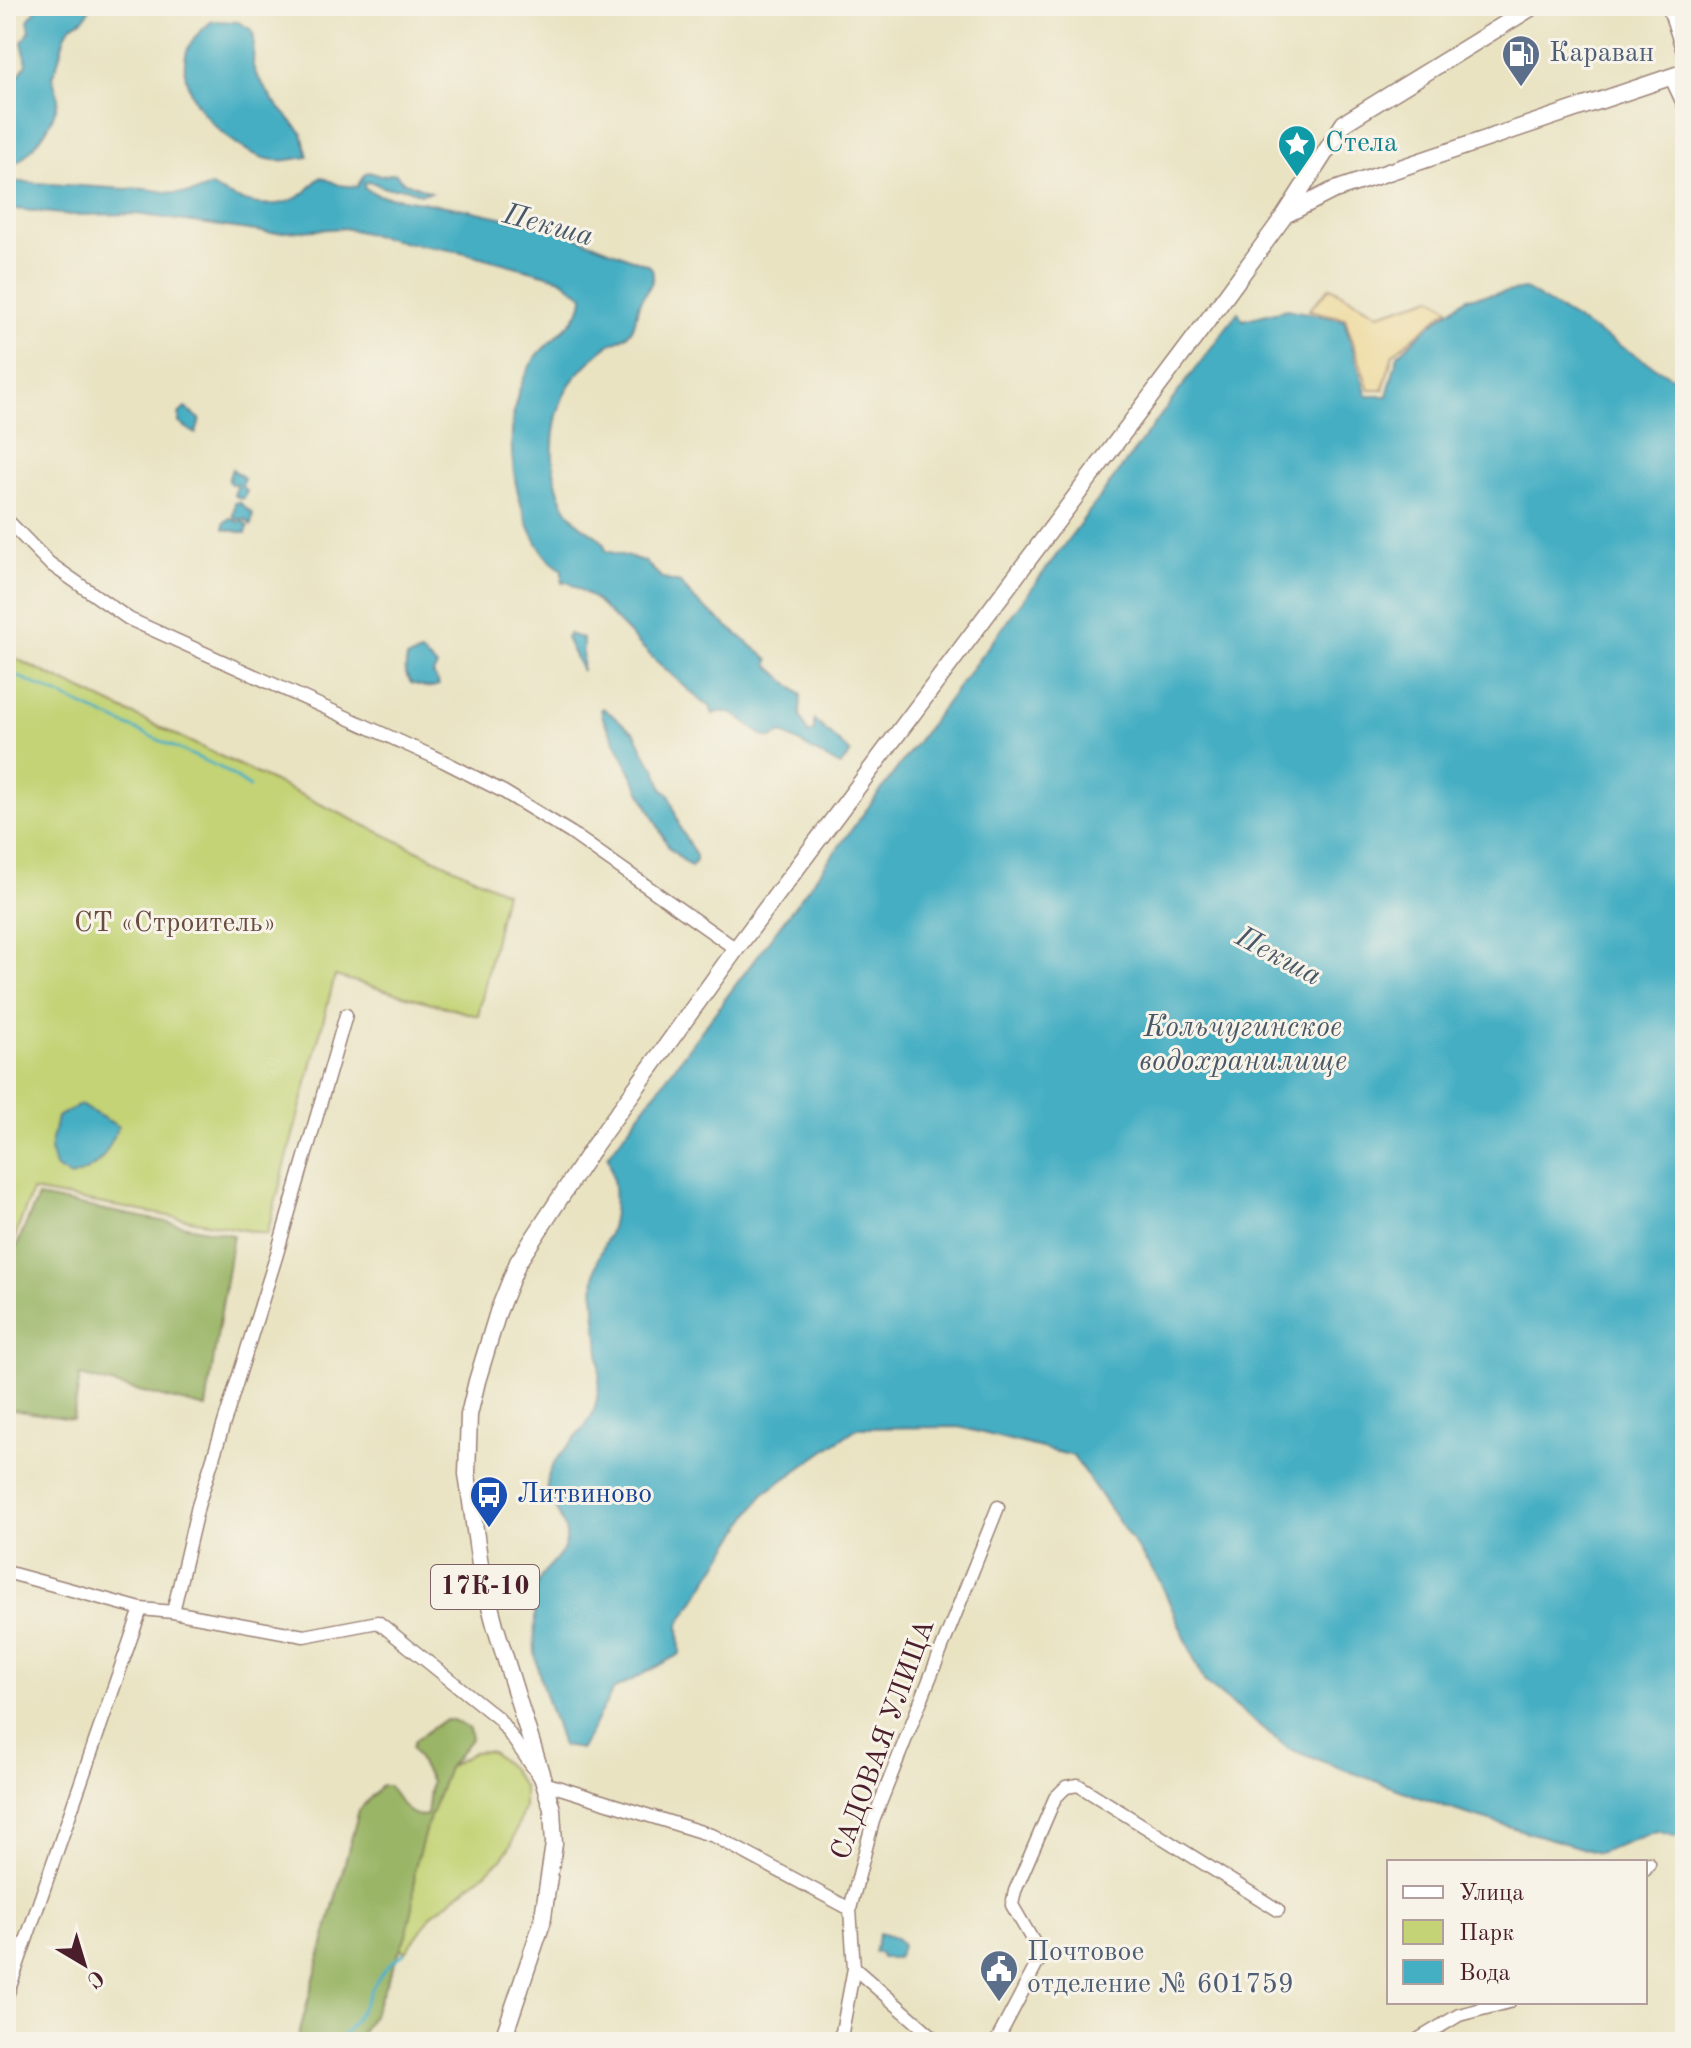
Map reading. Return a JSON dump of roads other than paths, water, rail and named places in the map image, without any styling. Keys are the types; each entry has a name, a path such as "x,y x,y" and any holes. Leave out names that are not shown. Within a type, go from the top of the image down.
{"main road":[{"path":"736,949 1285,215 1344,123 1534,6"},
{"path":"1285,215 1332,191 1678,75"},
{"name":"17К-10","path":"502,2042 533,1956 548,1895 554,1827 544,1783 481,1572 467,1474 469,1415 486,1347 518,1262 594,1146 736,949"}],"street":[{"path":"1668,6 1685,58"},
{"path":"1678,75 1685,108"},
{"path":"6,519 49,563 129,619 443,761 504,792 571,833 736,949"},
{"path":"173,1612 198,1506 276,1257 346,1015"},
{"name":"САДОВАЯ УЛИЦА","path":"836,2042 842,2032 854,1968 850,1909 873,1821 998,1507"},
{"path":"6,1572 141,1609 304,1636 378,1622 499,1719 544,1783 714,1836 850,1909"},
{"path":"6,1998 141,1609"},
{"path":"996,2042 1040,1958 1012,1905 1015,1891 1055,1798 1066,1787 1078,1785 1278,1910"},
{"path":"854,1968 939,2042"},
{"path":"1414,2042 1459,2015 1501,2004"}],"water":[{"path":"39,6 90,6 85,17 68,29 64,39 52,76 58,100 46,131 24,157 6,170 6,117 17,77 27,64 22,42 30,31 28,20"},
{"path":"212,21 238,22 252,30 256,74 274,102 302,133 308,157 275,160 250,152 221,131 197,103 185,71 186,55 193,40"},
{"path":"369,172 381,176 395,173 402,181 431,192 421,194 405,188 385,188 372,182 364,183 364,188 378,195 464,209 559,230 650,266 653,278 640,302 633,328 586,365 570,384 560,404 553,439 553,458 560,493 577,522 598,538 606,551 644,561 663,579 680,583 695,600 769,660 768,665 801,695 800,715 808,734 814,731 814,720 851,753 840,766 782,733 772,738 766,737 734,715 727,712 713,714 710,706 652,657 596,600 568,582 562,583 562,570 544,554 522,509 512,456 512,429 524,378 536,357 572,321 582,305 583,296 561,279 462,252 344,228 270,233 136,214 70,215 6,208 6,181 180,193 201,191 210,186 244,201 268,204 292,200 322,177 339,185 357,187"},
{"name":"Кольчугинское водохранилище","path":"1525,289 1685,385 1685,1839 1657,1831 1598,1853 1457,1811 1289,1749 1204,1681 1160,1581 1073,1456 959,1427 857,1428 763,1494 679,1624 680,1654 613,1690 581,1749 562,1746 537,1664 535,1598 539,1580 565,1546 564,1527 548,1491 550,1471 592,1416 598,1389 600,1371 594,1285 597,1263 612,1224 614,1185 608,1156 1238,312 1243,320 1287,309 1344,320 1367,396 1387,396 1398,355 1429,326 1467,298"},
{"path":"185,408 200,419 196,434 179,423 179,414"},
{"path":"232,469 244,478 242,487 247,491 244,498 234,495 238,484 228,481"},
{"path":"239,502 253,514 251,525 245,519 233,516 235,503"},
{"path":"230,518 243,521 248,527 246,533 224,529 224,523"},
{"path":"569,634 583,639 582,671 566,638"},
{"path":"421,653 437,666 433,674 439,685 429,687 411,683 405,673 407,658"},
{"path":"603,708 635,733 655,767 663,790 669,794 680,828 696,856 691,867 669,848 603,718"},
{"path":"80,1105 118,1126 102,1158 89,1169 71,1177 55,1167 50,1150 57,1117"},
{"path":"879,1933 896,1938 902,1946 897,1958 881,1958 874,1952"}],"waterway":[{"path":"6,671 223,769 250,787"},
{"path":"339,2042 381,1973 405,1953"}],"place":[{"name":"Караван","path":"1521,88"},
{"name":"Стела","path":"1297,178"},
{"name":"Литвиново","path":"489,1529"},
{"name":"Почтовое отделение № 601759","path":"999,2003"}],"water label":[{"name":"Пекша","path":"548,226"},
{"name":"Пекша","path":"1278,957"}],"park label":[{"name":"СТ «Строитель»","path":"175,924"}]}
